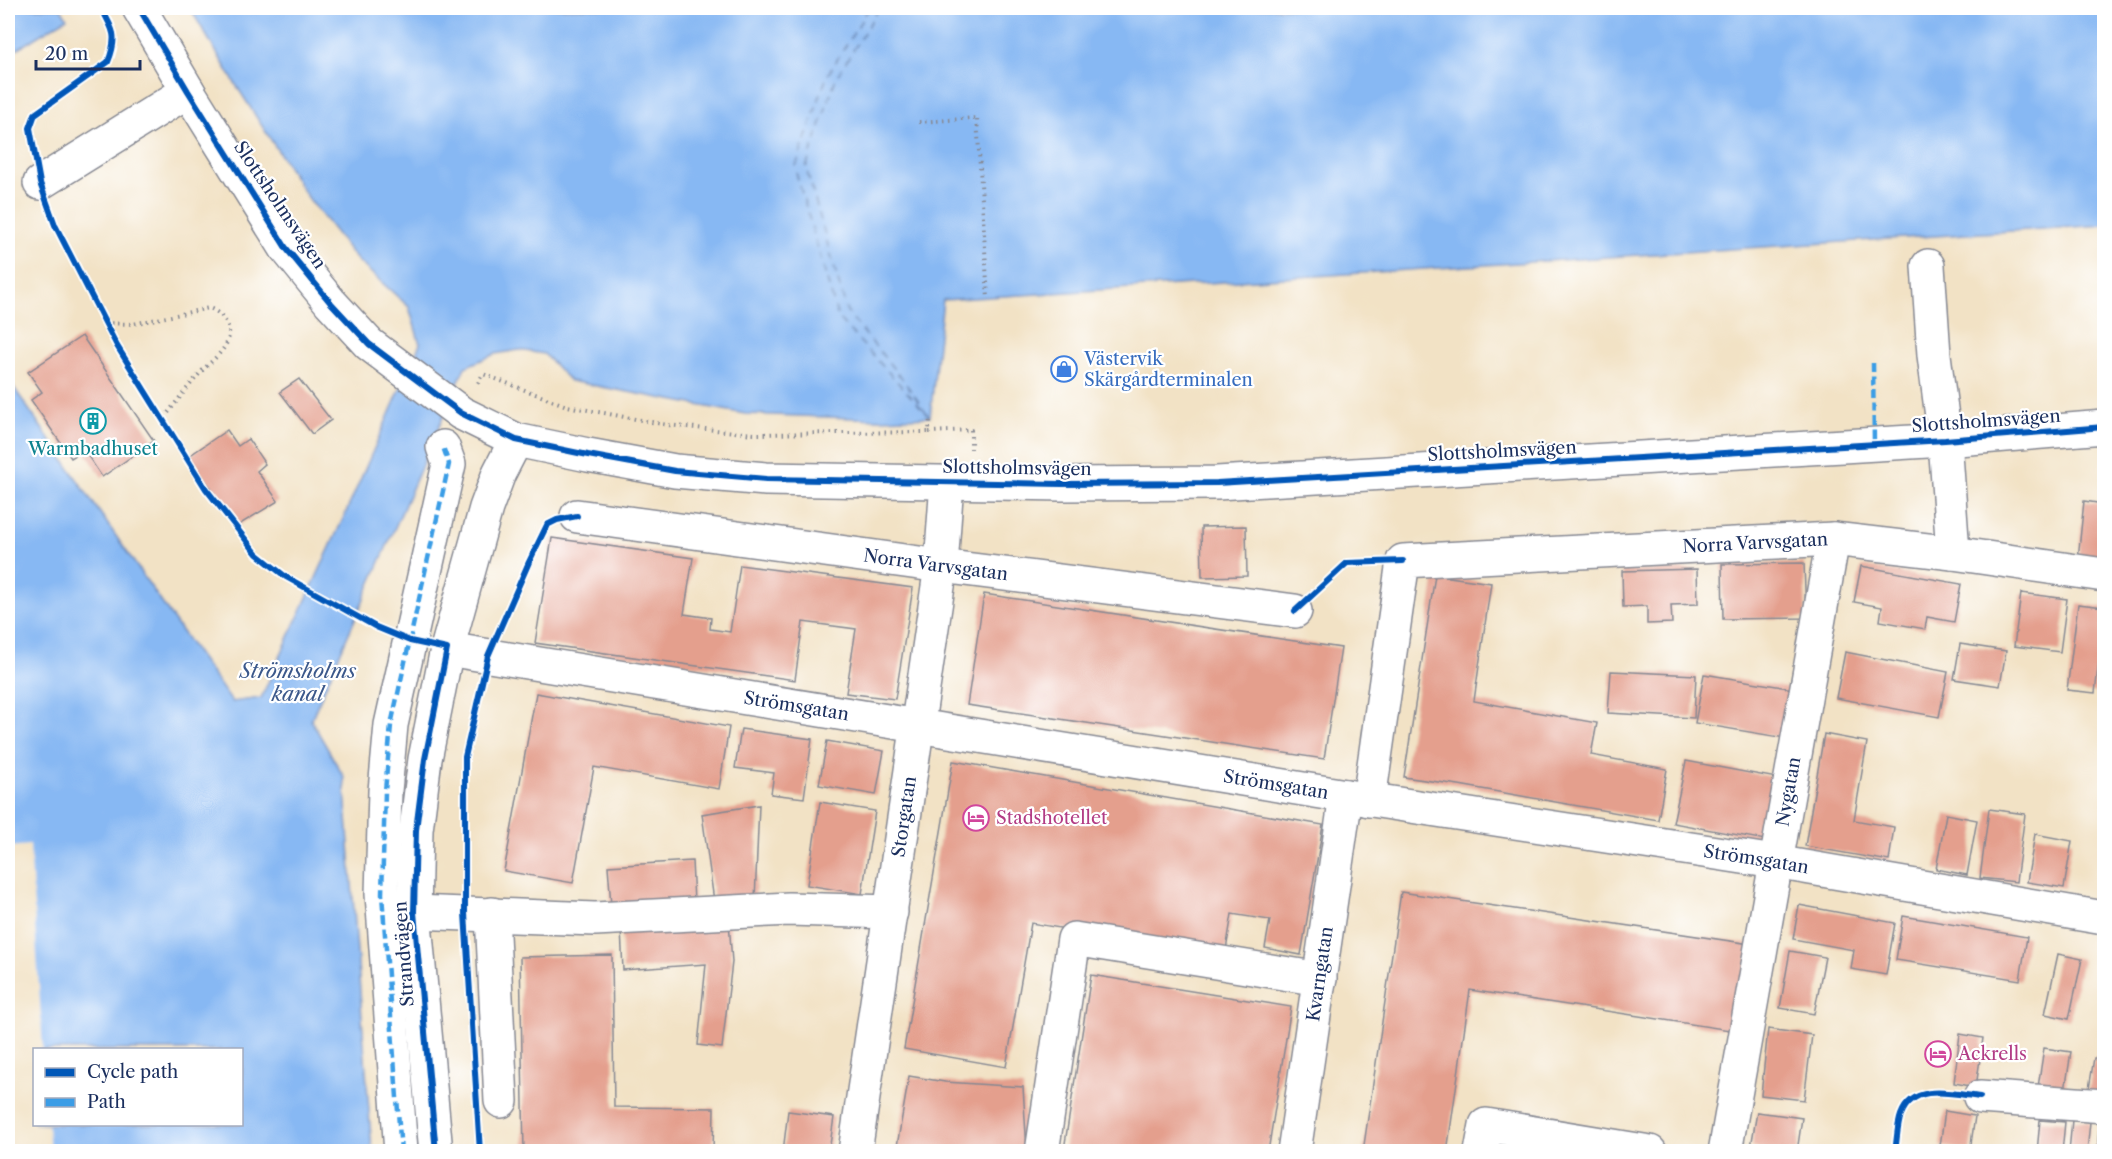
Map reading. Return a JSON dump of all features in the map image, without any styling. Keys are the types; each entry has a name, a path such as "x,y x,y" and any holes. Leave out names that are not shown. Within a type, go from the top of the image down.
{"street":[{"name":"Slottsholmsvägen","path":"140,8 188,91 286,248 330,302 369,344 458,411 516,440 675,471 766,479 1061,484 1217,483 1945,440 2104,427"},
{"path":"40,183 188,91"},
{"path":"1928,266 1934,356 1945,440 1953,553"},
{"name":"Strandvägen","path":"436,1152 414,912 416,830 425,759 447,649 486,508 499,473 516,440"},
{"path":"401,1152 382,894 385,791 391,725 449,464 443,447"},
{"name":"Storgatan","path":"855,1152 916,725 941,566 958,482"},
{"name":"Norra Varvsgatan","path":"577,516 941,566 1295,611"},
{"name":"Norra Varvsgatan","path":"1403,561 1833,539 1953,553 2104,575"},
{"name":"Nygatan","path":"1725,1152 1833,539"},
{"name":"Kvarngatan","path":"1294,1152 1320,979 1403,561"},
{"name":"Strömsgatan","path":"447,649 1357,798 1775,862 2104,918"},
{"path":"414,912 595,919 789,909 891,912"},
{"path":"492,914 501,1101"},
{"path":"1042,1152 1074,939 1320,979"},
{"path":"1980,1097 2104,1106"},
{"path":"1481,1152 1486,1125 1650,1152"}],"path":[{"path":"919,122 977,118 988,298"},
{"path":"100,314 105,323 133,324 209,308 220,312 227,324 229,337 223,350 178,399 163,420"},
{"path":"458,411 483,374 567,406 667,425 754,434 971,430 958,482"},
{"path":"929,432 930,417"}],"water":[{"path":"8,8 61,8 67,18 8,55"},
{"name":"Strömsholms kanal","path":"190,8 2104,8 2104,225 943,300 930,417 880,419 745,414 570,381 544,354 519,350 495,354 465,367 311,720 344,777 372,1151 8,1151 8,379 232,702 261,698 420,344 409,307 357,260 306,195"}],"pier":[{"path":"30,845 43,1048 33,1048 33,1126 48,1126 50,1151 8,1151 8,847"}],"building":[{"name":"Warmbadhuset","path":"82,336 154,441 102,477 84,450 71,458 31,400 42,392 28,372"},
{"path":"299,379 331,420 312,434 280,392"},
{"path":"227,430 238,446 248,439 265,464 257,471 278,501 237,526 189,456"},
{"path":"2084,501 2104,504 2104,562 2078,559"},
{"path":"1246,526 1247,576 1202,577 1201,527"},
{"path":"552,538 693,558 684,614 711,618 710,629 730,632 740,565 913,588 895,699 846,693 856,629 803,622 795,680 535,643"},
{"path":"1804,563 1806,618 1723,619 1722,564"},
{"path":"1861,566 1961,584 1954,622 1927,617 1925,629 1880,621 1882,607 1854,602"},
{"path":"1697,569 1698,604 1671,605 1672,623 1647,624 1647,606 1623,607 1622,571"},
{"path":"1435,575 1491,583 1474,701 1597,723 1591,755 1667,769 1658,820 1404,777"},
{"path":"2021,593 2067,599 2060,652 2014,646"},
{"path":"984,594 1341,648 1324,759 967,705"},
{"path":"2078,604 2104,607 2104,644 2101,644 2095,693 2067,690"},
{"path":"1960,644 2006,651 2000,686 1954,679"},
{"path":"1845,652 1948,672 1939,717 1836,698"},
{"path":"1611,671 1696,675 1694,718 1608,713"},
{"path":"1704,674 1794,689 1785,738 1695,723"},
{"path":"536,693 729,727 719,789 594,767 573,883 504,871"},
{"path":"741,729 812,739 804,798 771,794 774,773 735,768"},
{"path":"1824,734 1867,742 1854,820 1894,827 1889,861 1805,846"},
{"path":"827,741 884,751 876,795 819,785"},
{"path":"953,761 1323,825 1301,955 1265,948 1270,920 1232,914 1225,956 1031,923 1006,1067 904,1049"},
{"path":"1686,761 1777,778 1765,840 1673,823"},
{"path":"820,802 875,811 862,894 807,885"},
{"path":"759,805 755,900 714,901 702,814"},
{"path":"1989,809 2025,814 2016,882 1980,878"},
{"path":"1946,814 1977,820 1967,875 1936,869"},
{"path":"2035,834 2072,841 2064,888 2027,882"},
{"path":"692,861 694,902 611,905 608,866"},
{"path":"1401,892 1750,944 1736,1031 1470,990 1447,1152 1363,1152"},
{"path":"1799,905 1895,923 1886,975 1851,969 1854,950 1793,939"},
{"path":"1903,916 2027,937 2020,980 1896,960"},
{"path":"729,922 732,962 722,1048 698,1045 706,964 623,970 621,930"},
{"path":"1790,951 1825,957 1814,1014 1780,1008"},
{"path":"2058,954 2082,959 2069,1019 2045,1014"},
{"path":"612,955 614,1107 714,1108 713,1152 524,1152 520,957"},
{"path":"1091,975 1291,1007 1268,1152 1064,1150"},
{"path":"1768,1029 1812,1035 1804,1100 1761,1095"},
{"path":"1960,1034 1983,1038 1976,1087 1954,1083"},
{"path":"2044,1048 2071,1052 2065,1091 2038,1087"},
{"path":"2094,1058 2104,1059 2104,1098 2088,1095"},
{"path":"909,1076 945,1082 1023,1087 1027,1151 896,1152"},
{"path":"788,1111 834,1117 829,1152 783,1152"},
{"path":"1945,1111 1975,1116 1970,1151 1940,1146"},
{"path":"1757,1112 1802,1118 1797,1152 1780,1152 1751,1147"},
{"path":"2040,1120 2065,1122 2062,1152 2037,1152"},
{"path":"2072,1120 2090,1122 2087,1152 2069,1152"},
{"path":"2099,1126 2104,1126 2104,1152 2097,1152"}],"ferry route":[{"path":"869,8 827,76 795,169 838,318 930,417"},
{"path":"879,8 836,78 806,168 847,312 926,412"}],"marked path":[{"path":"1873,363 1874,444"},
{"path":"401,1152 382,894 385,791 391,725 449,464 443,447"}],"cycle path":[{"path":"101,8 109,22 114,40 108,62 35,114 30,128 40,183 55,225 117,346 206,489 257,554 286,577 376,627 410,641 447,649 425,759 416,830 414,912 436,1152"},
{"path":"139,8 286,248 330,302 369,344 461,413 516,440 675,471 766,479 1061,484 1217,483 1945,440 2104,427"},
{"path":"480,1152 465,913 465,757 488,656 529,562 547,525 557,520 577,516"},
{"path":"1295,611 1347,563 1403,561"},
{"path":"1895,1152 1901,1115 1915,1098 1935,1092 1980,1097"}],"place":[{"name":"Västervik Skärgårdterminalen","path":"1064,369"},
{"name":"Warmbadhuset","path":"93,421"},
{"name":"Stadshotellet","path":"976,818"},
{"name":"Ackrells","path":"1938,1054"}]}
